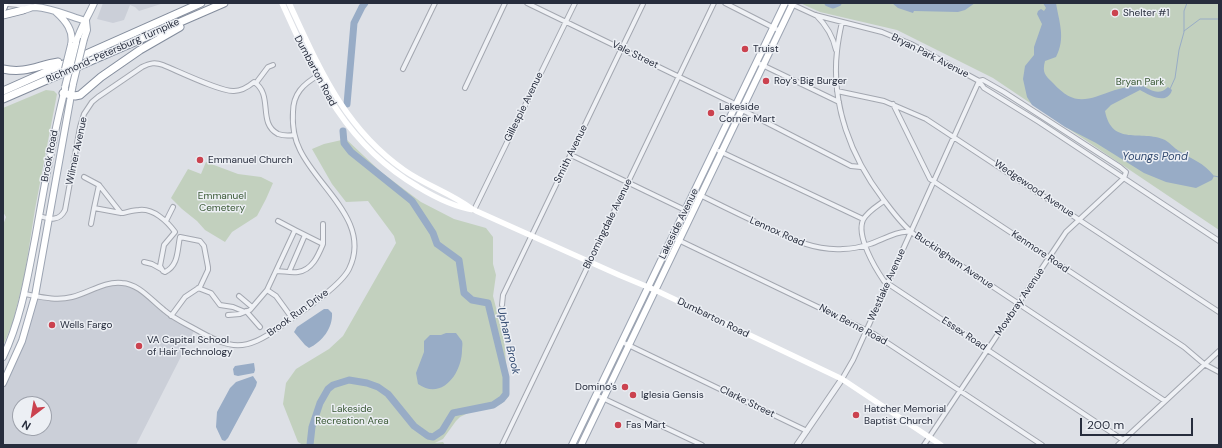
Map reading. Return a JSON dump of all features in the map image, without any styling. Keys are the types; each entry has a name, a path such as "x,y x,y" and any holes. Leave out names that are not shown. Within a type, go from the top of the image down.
{"highway":[{"path":"3,8 4,3"},
{"name":"Richmond-Petersburg Turnpike","path":"3,90 201,3"},
{"name":"Richmond-Petersburg Turnpike","path":"3,100 224,3"},
{"path":"63,90 71,95 80,95 94,82 140,50 170,32 188,24 210,9"},
{"path":"3,15 23,10"},
{"path":"3,69 13,71 29,70 56,63 68,62"}],"main road":[{"name":"Brook Road","path":"3,357 18,320 25,294 73,44 94,3"},
{"name":"Dumbarton Road","path":"282,3 316,76 334,107 365,146 397,173 426,192 459,208 474,210"},
{"name":"Dumbarton Road","path":"289,3 332,92 352,121 380,151 419,180 462,201 474,210 655,290 842,379 941,445"},
{"name":"Lakeside Avenue","path":"572,445 785,3"},
{"name":"Lakeside Avenue","path":"581,445 792,4"},
{"path":"23,10 27,10 32,7 55,11 86,21"},
{"path":"55,11 65,21 69,28 73,44"},
{"name":"Brook Road","path":"3,383 22,340 35,296 73,84 87,30 86,21"}],"street":[{"path":"4,3 18,6 27,5 32,7"},
{"path":"4,3 10,7 23,10"},
{"path":"403,69 435,3"},
{"path":"465,88 505,3"},
{"name":"Vale Street","path":"527,3 736,105 851,166 862,167"},
{"name":"Gillespie Avenue","path":"474,210 575,3"},
{"name":"Bloomingdale Avenue","path":"502,445 714,3"},
{"path":"724,3 780,31"},
{"name":"Smith Avenue","path":"502,305 503,295 643,4"},
{"name":"Bryan Park Avenue","path":"792,4 815,15 882,32 911,44 979,82 984,88 1219,241"},
{"name":"Buckingham Avenue","path":"815,15 825,24 837,52"},
{"name":"Buckingham Avenue","path":"842,22 837,52 837,91 849,140 862,167 884,201 904,226 1018,304 1165,401"},
{"path":"756,62 839,102"},
{"name":"Wilmer Avenue","path":"49,218 56,219 60,217 65,210 82,121 89,106 98,97 142,67 157,63 219,88 232,91 244,89 254,82 256,83"},
{"path":"273,65 268,67 256,83 266,101 267,121 272,130 284,136 294,135 292,124 295,98 300,88 322,73"},
{"name":"Bryan Park Avenue","path":"979,82 983,80 1004,92 1120,167 1126,172 1124,178"},
{"name":"Westlake Avenue","path":"842,379 866,330 979,82"},
{"name":"Wedgewood Avenue","path":"837,91 893,104 926,119 954,136 1219,312"},
{"name":"Kenmore Road","path":"893,104 928,176 934,182 1184,347 1204,364 1219,372"},
{"name":"Brook Run Drive","path":"35,296 54,299 74,296 105,285 122,283 143,291 171,316 217,341 237,345 249,344 262,340 341,281 349,268 355,248 354,232 348,218 302,154 294,135"},
{"path":"716,147 722,152 863,220 872,209 884,201"},
{"path":"571,155 685,210"},
{"path":"84,177 99,185 121,213"},
{"name":"Mowbray Avenue","path":"924,445 1066,232 1124,178"},
{"path":"91,224 99,185"},
{"name":"Lennox Road","path":"694,192 792,240 808,245 834,249 849,248 865,245 906,231 911,232"},
{"path":"166,221 173,207"},
{"path":"94,208 121,213 147,210 166,221 180,237 200,241 204,246 208,267 202,282 198,288 185,297 171,316"},
{"path":"39,216 49,218"},
{"name":"Essex Road","path":"863,220 861,231 865,245 880,275 887,284 1123,440"},
{"path":"278,221 323,244"},
{"path":"276,271 298,272 305,270 314,262 323,244 323,224"},
{"path":"228,316 240,314 252,307 267,290 295,230"},
{"path":"161,269 160,266 164,245 175,232"},
{"path":"289,272 305,235"},
{"path":"144,262 152,264 165,272 175,264 180,237"},
{"name":"New Berne Road","path":"672,237 866,330 1042,445"},
{"path":"198,288 211,293 220,305 245,311 260,327"},
{"path":"267,290 276,296 292,318"},
{"path":"25,294 35,296"},
{"path":"239,296 252,307"},
{"name":"Clarke Street","path":"622,342 807,431"},
{"path":"1118,445 1219,351"},
{"path":"797,445 842,379"},
{"path":"596,395 702,445"}],"shaded area":[{"path":"103,3 164,3 139,11 130,5 124,20 113,23 97,19"},
{"path":"115,283 135,287 166,312 195,329 136,445 3,445 3,385 36,296 54,299 74,297"}],"green space":[{"name":"Bryan Park","path":"800,3 1219,3 1219,230 993,78 897,30 820,12"},
{"path":"46,90 54,91 57,94 35,209 25,273 13,322 3,346 3,225 6,217 3,212 3,108"},
{"name":"Lakeside Recreation Area","path":"346,139 381,172 421,202 454,219 486,228 493,237 493,264 496,275 493,296 504,339 509,396 501,404 470,412 460,417 443,439 435,443 443,442 445,445 311,445 311,443 303,445 298,442 283,404 286,383 296,369 329,349 343,336 396,243 394,236 368,201 346,202 332,184 312,149 324,144"},
{"name":"Emmanuel Cemetery","path":"206,162 238,174 261,177 273,183 257,216 232,232 225,242 205,230 171,198 188,169 201,174"}],"water":[{"path":"892,3 975,3 965,10 958,12 914,11 913,13 898,8"},
{"name":"Youngs Pond","path":"1043,3 1056,3 1061,30 1061,43 1056,57 1045,61 1044,71 1048,78 1068,96 1082,99 1089,99 1139,84 1157,92 1168,87 1172,90 1170,95 1166,97 1158,98 1140,90 1111,105 1105,111 1109,122 1114,129 1121,133 1156,137 1165,140 1177,150 1206,167 1214,176 1212,180 1196,188 1166,182 1144,173 1096,143 1065,127 1032,105 1027,97 1023,79 1025,66 1034,55 1034,47 1042,24 1037,14 1041,9 1044,11 1046,8"},
{"path":"324,309 328,309 332,313 331,324 326,334 309,348 294,332 297,327"},
{"path":"446,333 456,333 462,341 461,359 449,382 442,387 435,389 427,388 418,384 416,373 424,352 424,341 430,335 441,335"},
{"path":"254,363 254,373 238,376 234,375 233,369 235,366"},
{"path":"253,376 257,382 256,386 228,438 225,441 222,440 216,427 217,412 230,388 236,382"}],"waterway":[{"name":"Upham Brook","path":"347,104 354,23 365,3"},
{"name":"Upham Brook","path":"828,3 833,5 838,3"},
{"path":"1170,89 1175,78 1179,50 1184,32 1184,11 1187,3"},
{"path":"1184,31 1200,19 1219,19"},
{"name":"Upham Brook","path":"310,445 312,427 320,403 328,389 333,385 349,380 367,383 378,387 388,394 414,426 428,436 433,437 442,431 453,413 493,405 502,399 506,394 506,377 488,303 472,300 464,293 459,260 437,244 433,233 412,201 351,152 344,143 343,131"},
{"path":"1214,176 1219,177"}],"place":[{"name":"Shelter #1","path":"1115,13"},
{"name":"Truist","path":"745,49"},
{"name":"Roy's Big Burger","path":"766,81"},
{"name":"Lakeside Corner Mart","path":"711,113"},
{"name":"Emmanuel Church","path":"200,160"},
{"name":"Wells Fargo","path":"52,325"},
{"name":"VA Capital School of Hair Technology","path":"139,346"},
{"name":"Domino's","path":"625,387"},
{"name":"Iglesia Gensis","path":"633,395"},
{"name":"Hatcher Memorial Baptist Church","path":"856,415"},
{"name":"Fas Mart","path":"618,425"}]}
